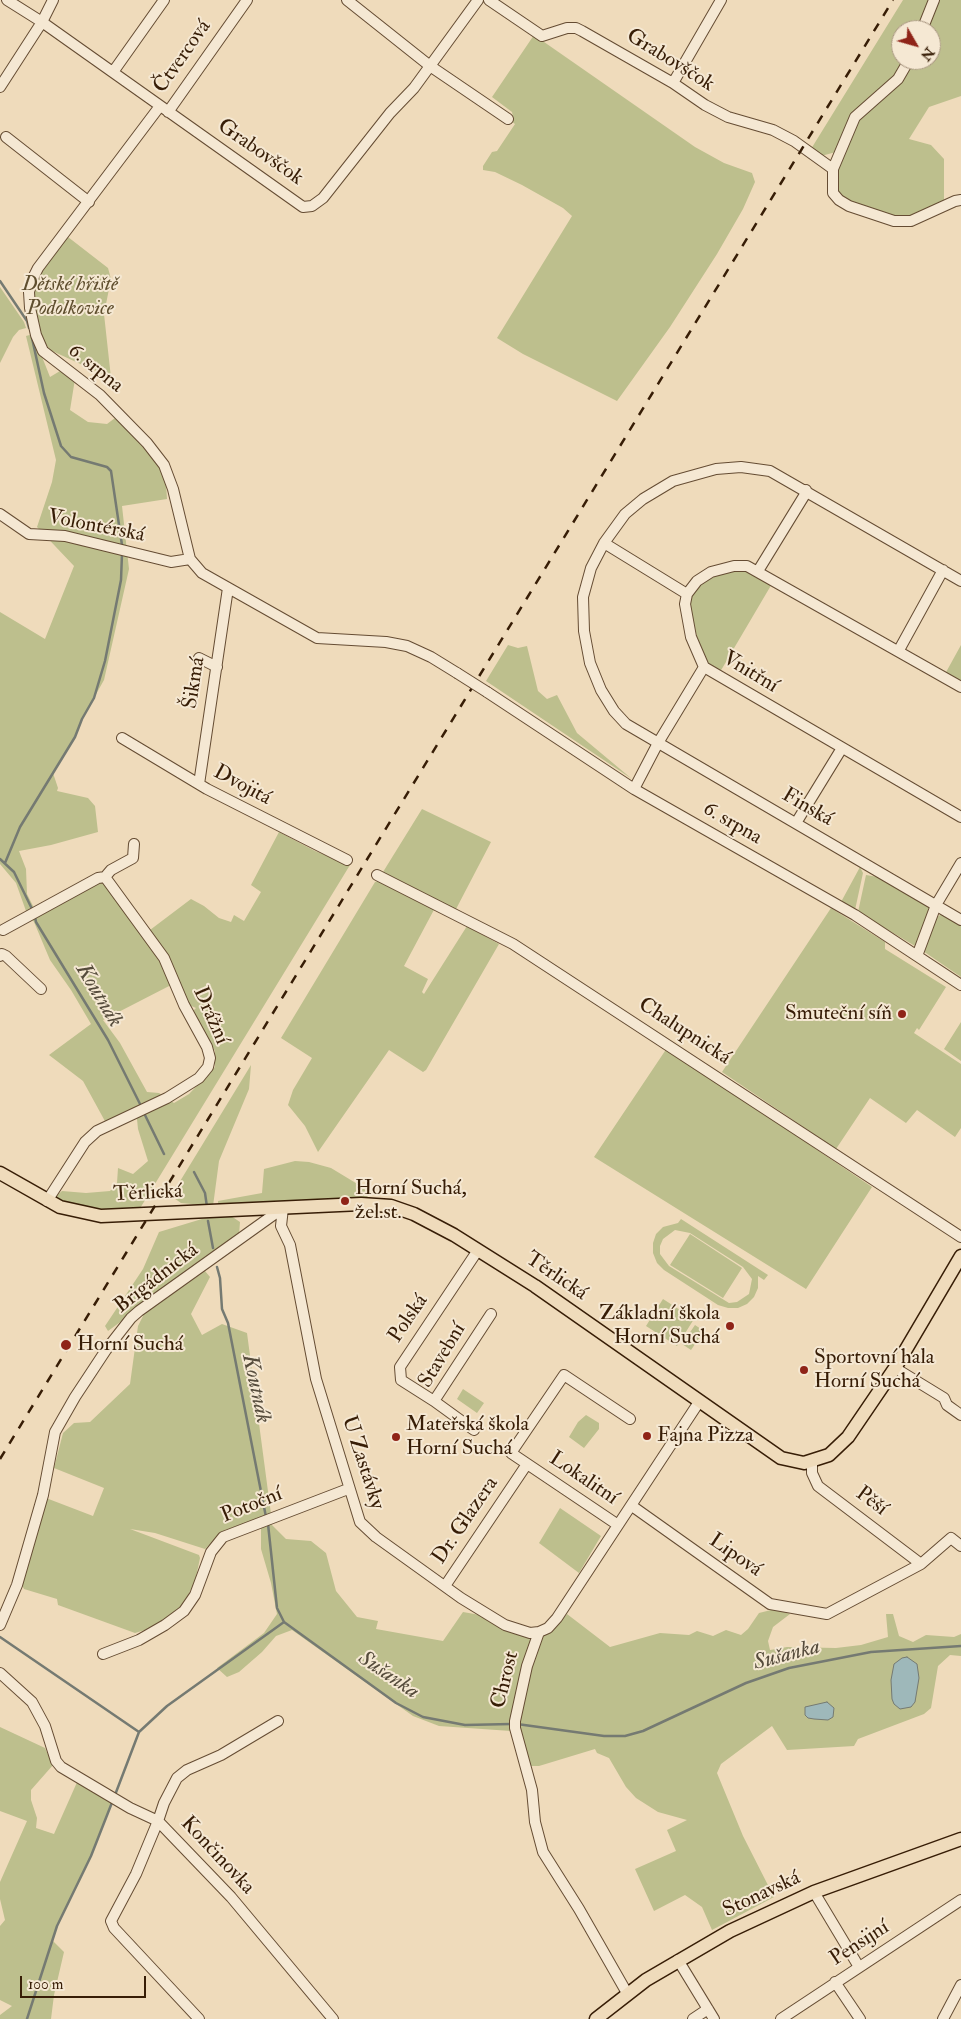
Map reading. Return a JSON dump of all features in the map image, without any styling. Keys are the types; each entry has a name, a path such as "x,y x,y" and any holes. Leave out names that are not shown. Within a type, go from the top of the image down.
{"main road":[{"name":"Těrlická","path":"0,1173 47,1201 72,1211 101,1216 347,1204 391,1206 428,1220 535,1286 781,1458 793,1462 812,1462 824,1459 840,1447 895,1368 961,1256"},
{"name":"Stonavská","path":"596,2019 627,1994 678,1960 730,1931 814,1892 961,1839"}],"street":[{"path":"8,0 164,109"},
{"path":"0,87 42,22 52,0"},
{"path":"113,72 164,0"},
{"name":"Čtvercová","path":"164,109 247,0"},
{"path":"347,0 430,66 508,119"},
{"name":"Grabovščok","path":"164,109 289,198 303,207 312,206 323,198 430,66 478,0"},
{"name":"Grabovščok","path":"489,0 538,35 546,36 567,28 576,28 673,83 704,105 728,117 774,130 789,138 833,169"},
{"path":"673,83 721,0"},
{"path":"926,20 934,0"},
{"path":"903,70 898,79 855,117 833,169 833,193 839,200 886,219 911,221 961,200"},
{"name":"6. srpna","path":"164,109 38,268 32,280 29,300 34,328 43,351 100,394 147,443 164,465 173,489 190,559"},
{"path":"6,137 89,202"},
{"name":"Finská","path":"961,581 806,490 770,471 740,467 716,469 673,481 643,499 625,514 604,543 591,568 583,597 584,632 590,663 601,690 614,711 626,724 961,920"},
{"path":"758,571 806,490"},
{"name":"Volontérská","path":"0,514 29,534 65,536 171,562 190,559"},
{"path":"604,543 687,594 704,576 722,568 747,566 961,687"},
{"path":"190,559 202,573 228,588"},
{"path":"898,650 943,570"},
{"name":"6. srpna","path":"228,588 317,638 386,642 407,646 431,657 634,789 855,915 961,985"},
{"name":"Šikmá","path":"199,784 228,588"},
{"name":"Vnitřní","path":"687,594 687,614 691,637 704,667 961,818"},
{"path":"199,658 217,667"},
{"path":"634,789 658,743 704,667"},
{"name":"Dvojitá","path":"122,738 199,784 296,836 348,860"},
{"path":"796,823 842,748"},
{"path":"4,930 98,878 105,877 111,870 133,858 134,844"},
{"path":"917,956 936,905 961,863"},
{"name":"Chalupnická","path":"378,875 513,944 961,1237"},
{"name":"Drážní","path":"47,1201 85,1142 97,1131 167,1098 199,1078 208,1067 210,1058 207,1047 184,1005 164,958 105,877"},
{"path":"0,956 2,954 6,956 41,989"},
{"name":"U Zastávky","path":"283,1208 281,1226 290,1245 316,1379 348,1489 360,1522 366,1529 495,1620 530,1633 539,1632"},
{"name":"Brigádnická","path":"0,1625 20,1577 43,1495 55,1432 75,1397 106,1350 131,1318 139,1311 283,1208"},
{"name":"Polská","path":"434,1401 401,1380 400,1367 478,1250"},
{"name":"Stavební","path":"474,1430 434,1401 491,1314"},
{"path":"895,1368 944,1398 948,1405 961,1415"},
{"name":"Dr. Glazera","path":"445,1586 527,1464 511,1453 564,1375 630,1420"},
{"name":"Chrost","path":"627,1994 579,1909 543,1852 535,1822 532,1790 515,1724 527,1666 539,1632 548,1628 557,1618 699,1402"},
{"name":"Pěší","path":"812,1462 812,1474 818,1486 921,1564"},
{"name":"Lokalitní","path":"527,1464 618,1525"},
{"name":"Potoční","path":"102,1654 139,1640 184,1611 195,1595 211,1552 223,1536 348,1489"},
{"name":"Lipová","path":"632,1506 770,1604 826,1614 921,1564"},
{"path":"921,1564 951,1538 961,1546"},
{"path":"0,1673 32,1702 45,1726 56,1761 61,1767 158,1822 136,1874 111,1921 114,1928 199,2019"},
{"name":"Končinovka","path":"278,1721 220,1756 187,1770 178,1778 164,1804 158,1822 231,1897 333,2019"},
{"path":"814,1892 859,1967"},
{"name":"Pensijní","path":"781,2019 961,1900"},
{"path":"678,1960 714,2019"},
{"path":"835,1982 860,2019"},
{"path":"943,2019 961,1985"},
{"path":"693,2019 708,2009"}],"green space":[{"path":"903,0 929,0 922,20 891,20 891,70 897,70 890,81 859,107 848,123 836,152 821,156 811,149"},
{"path":"938,0 961,0 961,96 929,107 909,139 931,145 944,159 944,204 908,219 876,212 861,206 842,197 835,187 841,156 864,111 894,90 906,70 941,70 941,20 929,20"},
{"path":"534,35 695,147 724,163 752,173 755,182 743,209 717,254 670,327 617,401 523,354 497,338 572,216 563,208 522,185 495,172 483,170 483,166 492,152 497,151 515,124 511,121 513,117 512,112 492,97"},
{"name":"Dětské hřiště Podolkovice","path":"68,237 108,268 111,279 104,314 111,378 50,350 41,337 34,313 34,290 40,271"},
{"path":"0,287 24,322 26,328 19,330 13,337 0,363"},
{"path":"33,334 50,377 60,371 75,379 70,410 88,422 107,424 123,412 125,425 161,468 166,483 167,499 122,506 129,569 104,680 82,719 75,737 53,773 58,788 57,791 88,798 95,806 98,832 51,845 19,851 26,869 27,894 38,916 97,882 110,886 148,938 173,984 103,1020 120,1043 147,1092 159,1093 174,1103 189,1094 215,1067 215,1051 193,1011 196,1008 189,1005 150,930 191,899 204,906 219,918 231,922 234,915 244,921 261,892 251,885 279,832 315,851 350,865 139,1210 104,1212 62,1204 55,1197 62,1191 86,1193 110,1191 117,1183 118,1168 133,1174 148,1161 138,1129 136,1109 106,1123 83,1081 49,1055 91,1024 50,960 34,922 26,911 16,883 0,864 0,612 45,639 74,566 37,527 52,482 56,460 26,336"},
{"path":"723,569 753,571 773,582 720,672 709,665 701,655 689,601 698,584"},
{"path":"508,645 518,648 527,646 538,691 547,699 557,695 577,733 632,779 486,681"},
{"path":"961,645 961,684 945,674"},
{"path":"422,809 491,842 455,911 385,876 383,872"},
{"path":"860,867 863,873 855,910 841,902"},
{"path":"866,875 878,877 928,906 931,910 915,946 858,912"},
{"path":"381,880 436,906 404,966 428,979 422,992 424,994 467,926 499,944 426,1070 423,1072 389,1050 318,1152 305,1126 288,1105 293,1090 312,1058 281,1038 375,882"},
{"path":"831,908 885,942 885,949 946,987 919,1030 917,1028 914,1033 961,1064 961,1128 955,1137 917,1110 906,1123 870,1098 836,1149 722,1072"},
{"path":"943,913 961,924 961,977 923,951 937,917"},
{"path":"961,1022 961,1061 944,1049"},
{"path":"667,1048 872,1187 806,1289 594,1157"},
{"path":"251,1065 249,1089 219,1161 213,1206 181,1203 171,1196"},
{"path":"295,1161 309,1162 331,1168 364,1188 368,1198 218,1206 218,1201 262,1193 264,1169"},
{"path":"228,1214 240,1222 239,1235 108,1331 105,1326 143,1269 159,1232 215,1215"},
{"path":"681,1219 768,1275 764,1280 758,1276 758,1288 754,1297 747,1304 738,1308 718,1305 664,1270 657,1263 653,1253 653,1243 656,1234 663,1227 678,1223","holes":["675,1230 690,1233 743,1267 752,1279 749,1294 737,1302 729,1303 669,1266 660,1254 660,1246 663,1239"]},
{"path":"690,1234 742,1268 723,1298 670,1265"},
{"path":"205,1271 210,1277 191,1314 202,1335 222,1324 247,1333 271,1514 225,1530 205,1549 155,1533 130,1529 199,1555 200,1558 195,1582 182,1606 152,1628 135,1633 58,1605 57,1599 24,1589 21,1583 46,1498 93,1516 104,1488 54,1468 63,1433 74,1423 90,1422 130,1384 138,1326 144,1314"},
{"path":"663,1299 694,1319 677,1346 646,1326"},
{"path":"695,1325 704,1331 691,1350 682,1344"},
{"path":"463,1389 484,1403 477,1413 457,1399"},
{"path":"586,1415 599,1423 599,1429 584,1448 569,1437 578,1422"},
{"path":"560,1508 601,1536 579,1573 539,1543"},
{"path":"271,1524 286,1539 311,1541 326,1553 336,1591 357,1617 378,1621 376,1629 443,1641 463,1612 480,1615 505,1629 553,1629 567,1614 610,1647 660,1633 689,1635 697,1631 713,1636 726,1630 741,1635 748,1629 759,1613 775,1609 790,1614 773,1627 768,1641 770,1650 787,1647 836,1648 861,1645 888,1637 886,1614 893,1614 899,1636 913,1642 926,1635 954,1637 961,1634 961,1656 950,1655 938,1666 931,1708 924,1714 858,1739 854,1746 787,1750 772,1726 721,1764 717,1773 743,1836 774,1897 712,1930 702,1907 685,1895 654,1911 635,1869 676,1851 667,1830 687,1820 658,1812 636,1798 626,1787 609,1758 597,1753 595,1749 539,1766 531,1766 511,1731 439,1726 413,1716 292,1630 276,1636 262,1652 239,1672 227,1677 217,1668 264,1633 277,1614 271,1583 261,1549 261,1528"},
{"path":"0,1727 45,1748 53,1765 31,1790 31,1800 37,1818 36,1828 54,1834 78,1780 113,1799 91,1856 57,1925 52,1940 64,1952 54,1995 51,2019 0,2019 0,2015 12,2006 0,2000 0,1926 5,1920 0,1899 0,1882 27,1821 0,1811"}],"water":[{"path":"907,1657 917,1664 919,1678 915,1702 911,1707 900,1709 894,1704 892,1699 891,1680 894,1664"},
{"path":"827,1702 834,1708 833,1717 828,1720 808,1718 805,1715 805,1707"}],"waterway":[{"path":"0,281 27,321 29,328"},
{"path":"32,338 44,393 61,446 71,457 107,467 111,471 122,545"},
{"path":"5,863 20,827 75,737 82,719 94,698 105,661 121,580 122,554"},
{"name":"Koutnák","path":"0,859 14,872 33,911"},
{"name":"Koutnák","path":"35,917 36,922 108,1040 142,1108"},
{"name":"Koutnák","path":"144,1113 164,1154"},
{"name":"Koutnák","path":"194,1172 205,1193 207,1207"},
{"name":"Koutnák","path":"208,1221 213,1248"},
{"name":"Koutnák","path":"217,1267 220,1278 222,1309 228,1323 266,1517"},
{"name":"Koutnák","path":"268,1524 277,1608 284,1622"},
{"name":"Sušanka","path":"115,1795 139,1732 167,1706 284,1622 396,1703 423,1717 465,1725 511,1724"},
{"path":"0,1637 139,1732"},
{"name":"Sušanka","path":"517,1724 604,1736 625,1736 643,1731 746,1683 789,1668 871,1652 961,1646"},
{"name":"Sušanka","path":"27,2019 57,1926 91,1856 113,1800"}],"railway":[{"path":"0,1459 893,0"}],"place":[{"name":"Smuteční síň","path":"902,1014"},
{"name":"Horní Suchá, žel.st.","path":"345,1201"},
{"name":"Základní škola Horní Suchá","path":"730,1326"},
{"name":"Horní Suchá","path":"66,1345"},
{"name":"Sportovní hala Horní Suchá","path":"804,1370"},
{"name":"Fajna Pizza","path":"647,1436"},
{"name":"Mateřská škola Horní Suchá","path":"396,1437"}]}
